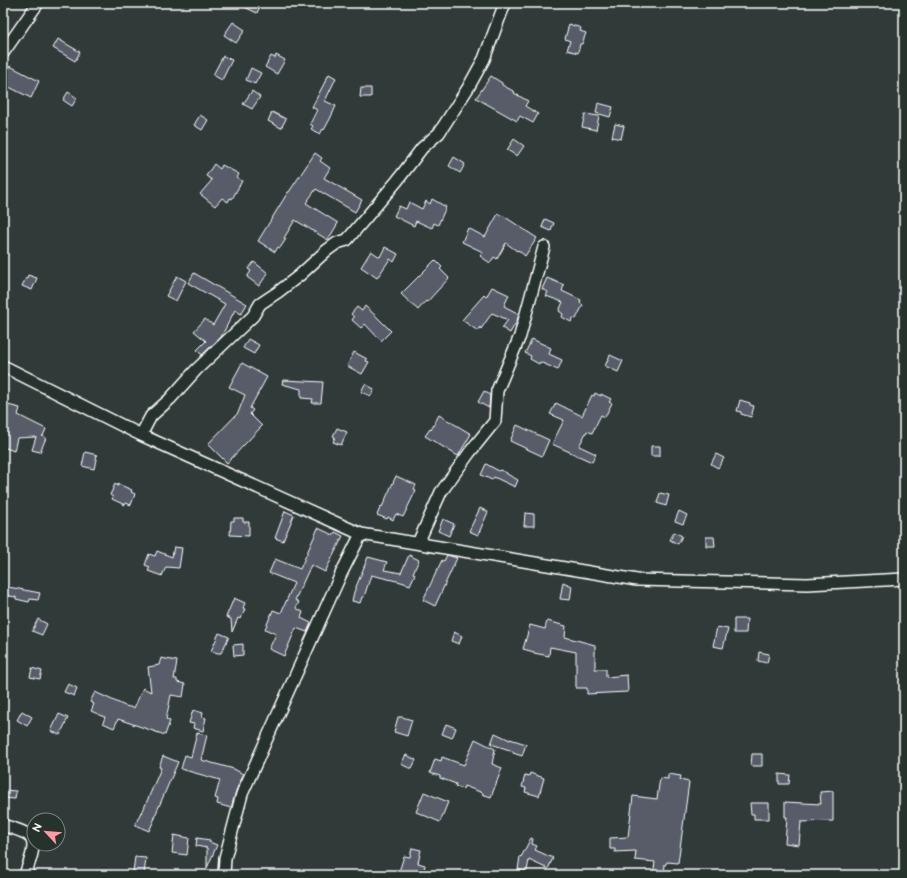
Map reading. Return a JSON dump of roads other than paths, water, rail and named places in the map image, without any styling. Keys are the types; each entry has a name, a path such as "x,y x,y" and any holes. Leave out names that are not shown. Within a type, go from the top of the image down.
{"street":[{"path":"3,53 38,3"},
{"path":"141,435 151,416 170,399 196,370 253,316 260,304 300,275 326,251 337,243 347,240 422,148 439,133 468,88 484,59 505,3"},
{"path":"418,543 440,492 495,421 497,391 520,336 544,247"},
{"path":"3,366 141,435 361,534 637,580 807,584 904,579"},
{"path":"224,875 225,858 242,794 361,534"},
{"path":"3,825 28,835 33,841 33,851 25,875"}]}
